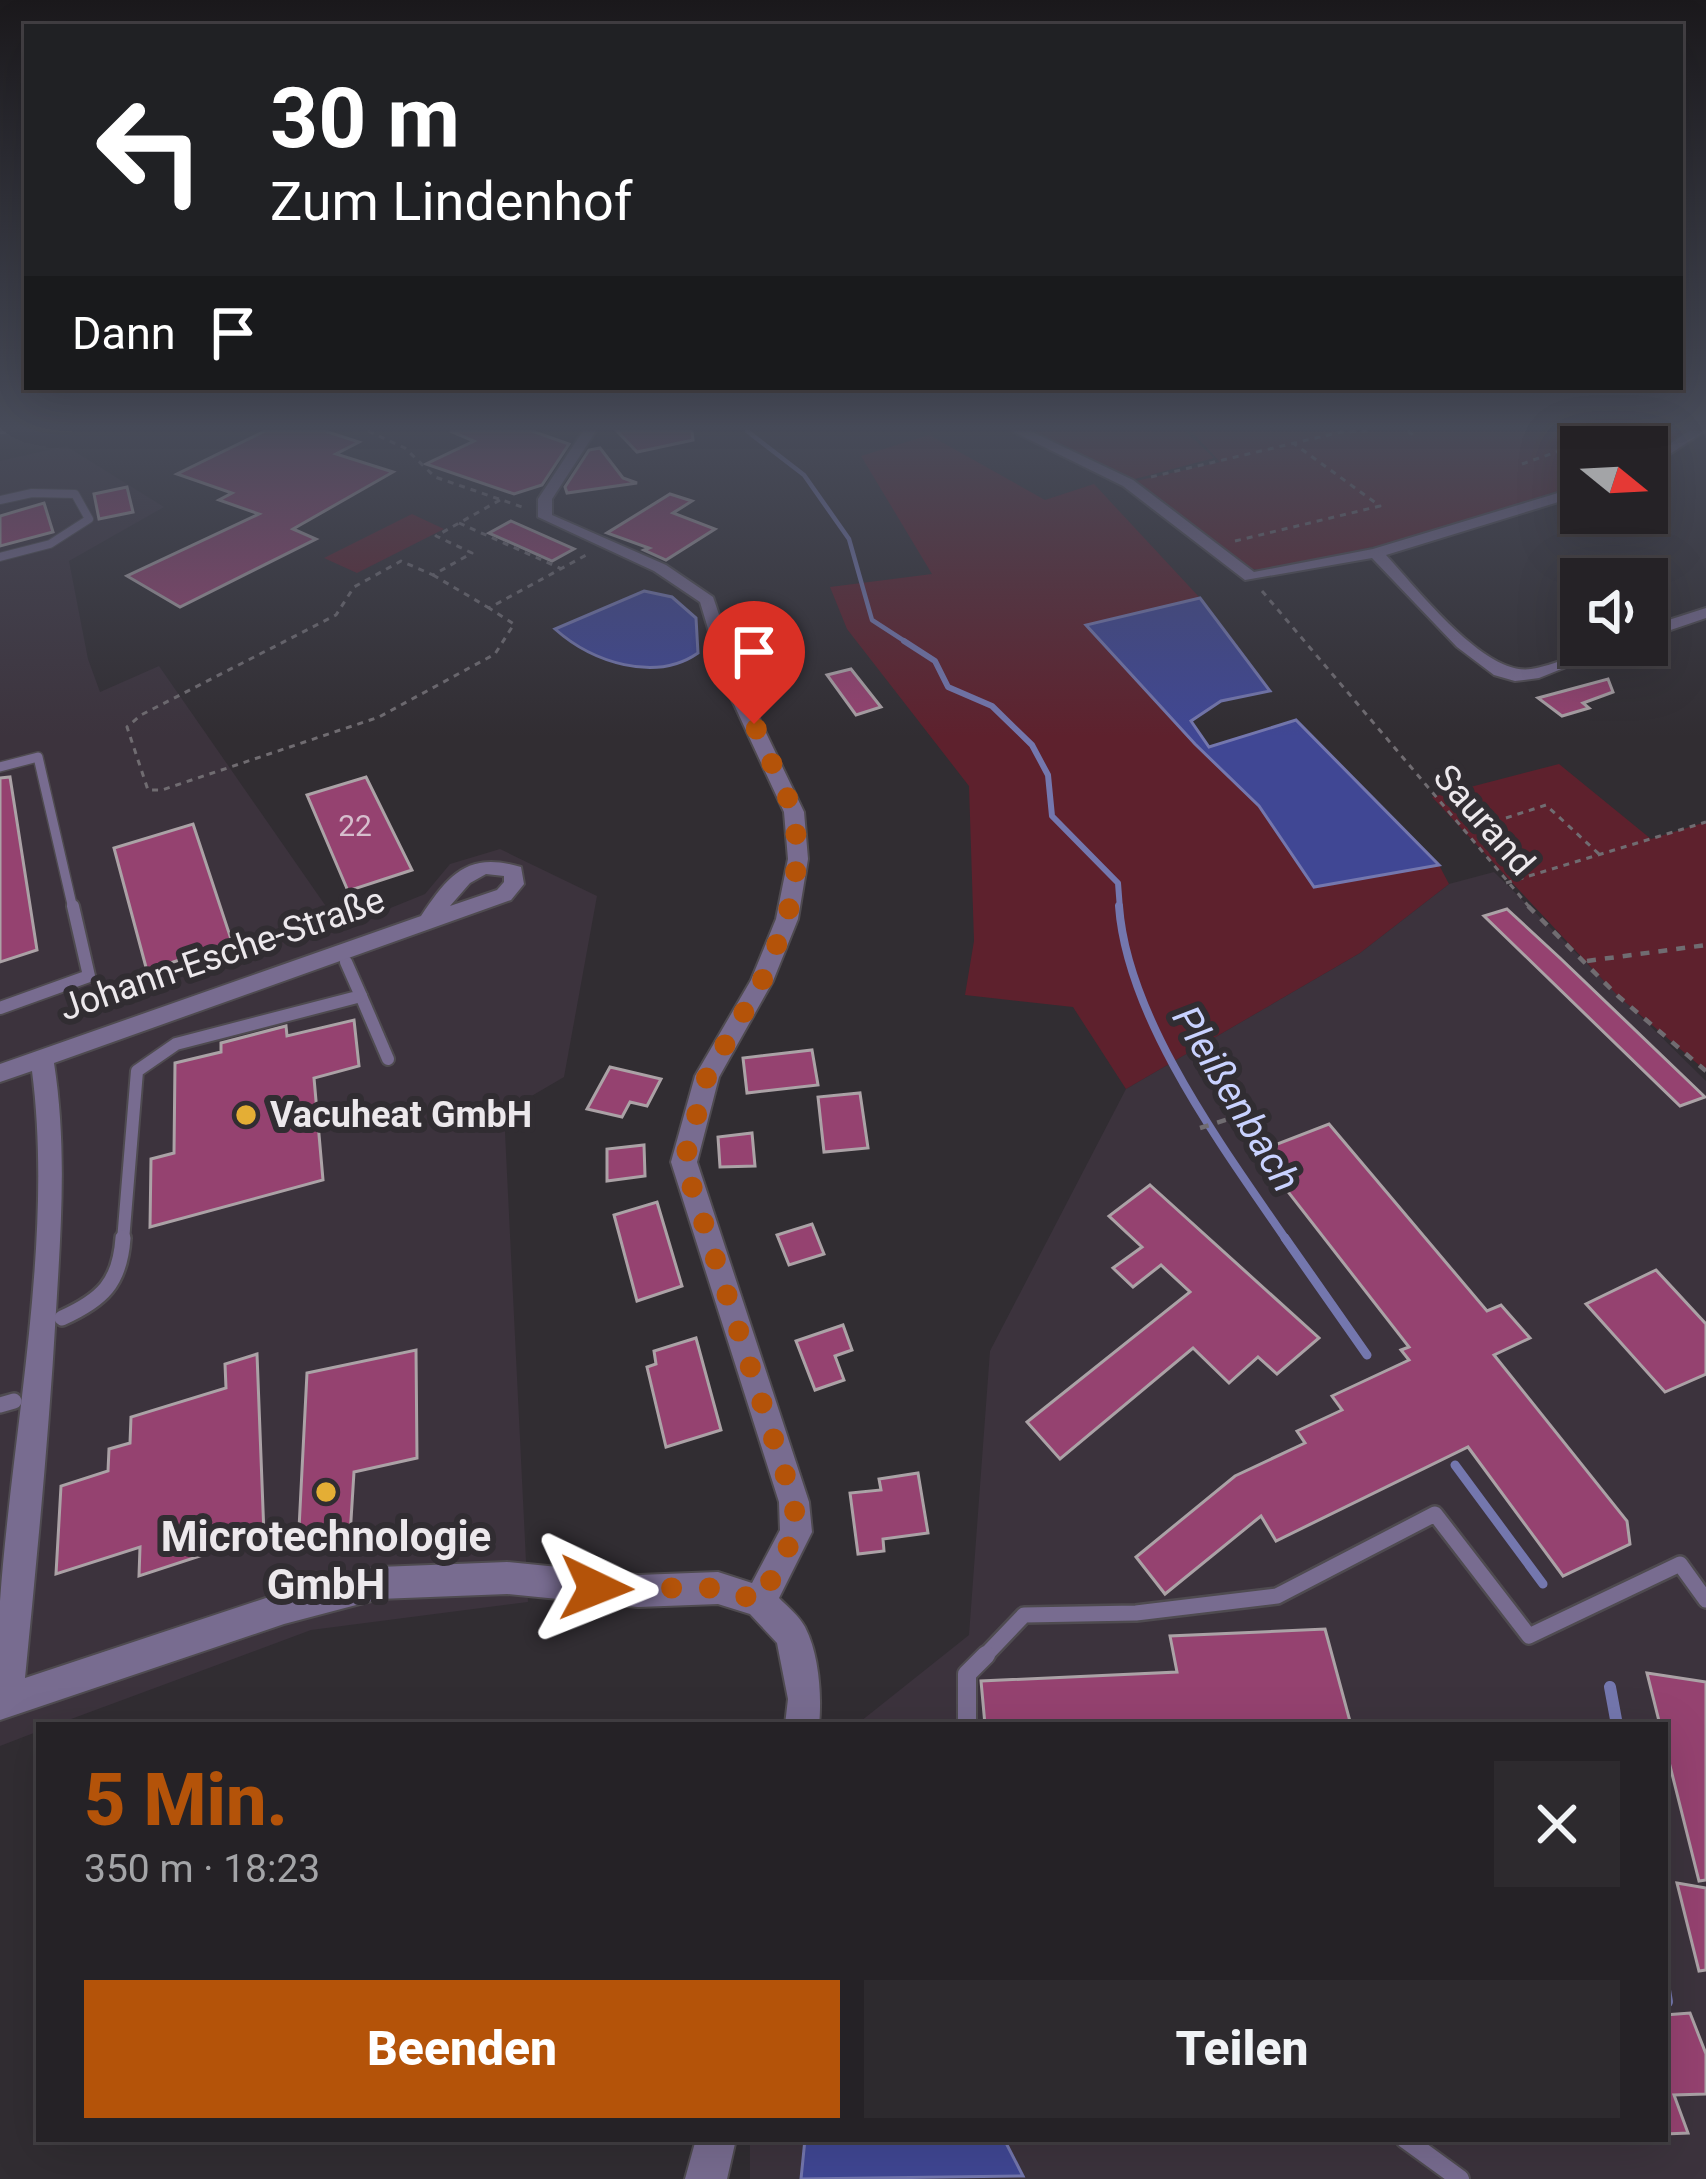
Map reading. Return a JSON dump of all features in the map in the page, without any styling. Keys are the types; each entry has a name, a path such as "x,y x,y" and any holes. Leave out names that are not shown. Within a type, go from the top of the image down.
{"street":[{"path":"574,533 673,574 707,600 734,685 794,812 798,859 787,919 762,981 707,1076 684,1162 794,1502 796,1532 760,1601 792,1635 805,1699 802,1722"},
{"path":"1193,533 1251,577 1376,553 1442,533"},
{"path":"1376,553 1503,674 1526,675 1560,663"},
{"path":"1668,626 1706,613"},
{"name":"Johann-Esche-Straße","path":"0,1073 344,958 428,923"},
{"name":"Johann-Esche-Straße","path":"42,1059 52,1121 52,1321 17,1399 3,1701 284,1608 379,1583 507,1578 638,1591 718,1588 760,1601"},
{"path":"706,2179 715,2142"}],"lane":[{"path":"0,556 50,544 68,533"},
{"path":"0,767 38,757 88,976 0,1008"},
{"path":"344,958 388,1059"},
{"path":"52,1321 95,1303 121,1267 137,1071 176,1044 361,996"},
{"path":"967,1722 967,1674 1024,1616 1136,1613 1277,1596 1435,1514 1529,1636 1680,1564 1706,1600"},
{"path":"1410,2142 1460,2179"}],"path":[{"path":"434,575 472,553 436,536 442,533"},
{"path":"481,533 562,569"},
{"path":"1212,547 1271,533"},
{"path":"489,608 604,546"},
{"path":"401,561 489,608 514,624 495,654 379,717 162,790 148,790 128,728 141,715 336,615 354,587 401,561"},
{"name":"Saurand","path":"1251,577 1506,883 1706,1071"},
{"path":"1506,818 1546,805 1600,854"},
{"path":"1506,883 1702,823 1706,831"},
{"path":"1585,962 1706,945"},
{"path":"1200,1128 1232,1118"}],"shaded area":[{"path":"0,533 119,533 69,561 88,659 100,692 159,666 341,928 425,894 450,864 500,849 597,896 564,1077 504,1112 528,1602 311,1630 63,1722 36,1722 36,1732 0,1746"},
{"path":"375,533 437,533 357,573 324,558"},
{"path":"907,533 1139,533 1200,598 1087,626 1259,806 1314,887 1439,865 1449,884 1360,953 1126,1089 1073,1007 965,995 974,941 969,786 847,629 830,587 932,574"},
{"path":"1202,533 1435,533 1267,571 1247,568"},
{"path":"644,591 672,597 696,618 698,653 663,667 624,665 587,651 555,629"},
{"path":"1200,598 1270,691 1221,701 1191,721 1209,747 1296,720 1439,865 1314,887 1259,806 1086,625"},
{"path":"1559,764 1651,839 1706,822 1706,1071 1618,996 1432,797"},
{"path":"1494,872 1706,1081 1706,2179 750,2179 750,2142 1668,2142 1668,1722 860,1722 969,1635 990,1351 1126,1089 1360,953 1449,884"},
{"path":"805,2142 1006,2142 1023,2176 801,2179"}],"building":[{"path":"0,533 50,533 0,546"},
{"path":"219,533 301,533 316,539 180,607 127,576"},
{"path":"489,533 537,533 574,549 552,561"},
{"path":"607,533 709,533 666,560 644,550 649,548"},
{"path":"851,669 881,707 856,715 827,675"},
{"path":"1608,679 1613,692 1583,703 1589,708 1562,716 1538,698"},
{"path":"10,777 37,950 0,962 0,778"},
{"path":"366,777 412,870 348,891 307,795"},
{"path":"193,824 232,942 147,971 114,848"},
{"path":"1507,909 1705,1097 1680,1106 1484,916"},
{"name":"Vacuheat GmbH","path":"354,1020 359,1066 314,1078 323,1180 150,1227 151,1159 174,1153 175,1063 221,1052 221,1043 286,1026 287,1036"},
{"path":"812,1050 818,1085 747,1093 743,1058"},
{"path":"610,1067 661,1079 647,1106 630,1102 622,1117 587,1109"},
{"path":"860,1093 868,1148 824,1152 818,1097"},
{"path":"1329,1124 1487,1311 1501,1305 1530,1338 1494,1355 1627,1521 1630,1544 1563,1576 1468,1447 1276,1541 1261,1516 1165,1594 1136,1557 1235,1476 1305,1443 1297,1431 1342,1410 1332,1396 1409,1360 1401,1350 1409,1347 1257,1152"},
{"path":"752,1133 755,1166 720,1167 718,1137"},
{"path":"644,1145 645,1176 607,1181 607,1149"},
{"path":"1150,1185 1319,1338 1277,1374 1258,1357 1229,1383 1193,1348 1060,1459 1027,1422 1190,1292 1161,1265 1133,1287 1113,1268 1142,1247 1109,1216"},
{"path":"657,1202 682,1286 637,1301 614,1215"},
{"path":"812,1224 824,1254 789,1265 777,1235"},
{"path":"1656,1270 1706,1324 1706,1374 1665,1392 1586,1304"},
{"path":"843,1325 852,1350 835,1356 844,1380 815,1390 796,1341"},
{"path":"696,1338 721,1430 666,1447 647,1367 656,1364 654,1351"},
{"path":"416,1350 417,1458 354,1472 350,1536 298,1548 307,1373"},
{"path":"257,1354 264,1535 139,1576 140,1547 56,1574 61,1486 108,1471 109,1449 130,1443 131,1417 226,1388 225,1364"},
{"path":"918,1473 928,1533 883,1539 884,1551 858,1554 850,1493 881,1490 879,1479"},
{"path":"1325,1629 1350,1722 985,1722 981,1681 1177,1672 1170,1636"},
{"path":"1647,1673 1706,1682 1706,1880 1699,1881 1668,1758 1668,1722 1659,1722"},
{"path":"1677,1883 1706,1888 1706,1970 1699,1971"},
{"path":"1690,2013 1706,2054 1706,2094 1674,2095 1688,2133 1668,2134 1668,2015"}],"waterway":[{"name":"Pleißenbach","path":"845,533 872,620 909,644"},
{"name":"Pleißenbach","path":"904,641 935,661 948,687 992,706 1032,745 1048,775 1052,816 1118,883 1120,909"},
{"path":"1119,906 1126,949 1159,1037 1208,1124 1287,1241"},
{"name":"Pleißenbach","path":"1285,1238 1367,1355"},
{"name":"Pleißenbach","path":"1455,1465 1543,1584"},
{"name":"Pleißenbach","path":"1610,1687 1616,1722"}],"place":[{"name":"Vacuheat GmbH","path":"246,1115"},
{"name":"Microtechnologie GmbH","path":"326,1492"}],"route":[{"path":"596,1588 718,1588 760,1601 796,1532 794,1502 684,1162 707,1076 762,981 787,919 798,859 794,812 754,724"}]}
